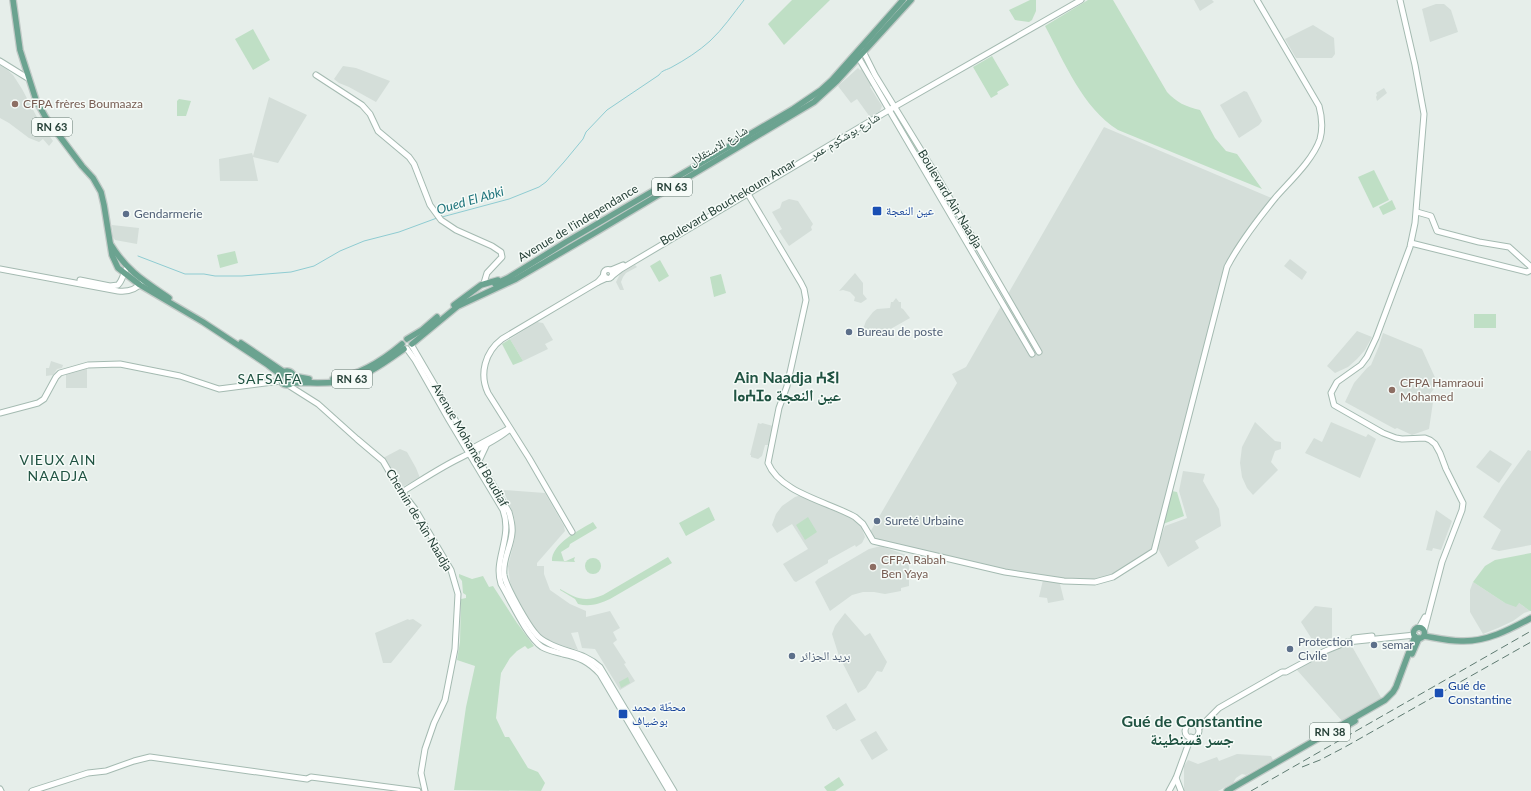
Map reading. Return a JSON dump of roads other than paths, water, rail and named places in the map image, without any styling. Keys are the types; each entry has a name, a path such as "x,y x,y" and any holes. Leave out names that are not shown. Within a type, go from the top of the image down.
{"main road":[{"name":"RN 63","path":"13,0 20,50 36,100 46,118 82,166 93,178 102,195 113,260 118,268 123,273 142,283 203,322 282,376"},
{"name":"RN 63","path":"862,50 903,0"},
{"name":"شارع الاستقلال","path":"407,345 450,312 485,288 516,279 814,102 826,92 857,55 911,0"},
{"name":"Avenue de l'independance","path":"407,345 422,330 451,307 485,288 508,278 821,90 857,55"},
{"name":"RN 63","path":"111,245 119,258 142,283"},
{"name":"RN 63","path":"291,381 306,379 334,379 352,375 375,364 407,345"},
{"name":"RN 63","path":"291,381 335,382 353,379 370,372 407,345"},
{"path":"305,371 306,379"},
{"path":"289,372 291,381 285,384 282,376 289,372"},
{"path":"1419,634 1464,641 1482,639 1512,629 1531,618"},
{"name":"RN 38","path":"1227,791 1234,789 1387,702 1396,693 1399,687 1419,634"},
{"path":"1222,791 1227,788 1234,789"}],"street":[{"path":"894,106 1074,0"},
{"name":"شارع بوشكوم عمر","path":"612,276 621,269 894,106 1081,0"},
{"path":"748,194 801,283 806,295 805,306 787,386 779,408 768,463 778,478 795,489 855,517 863,524 873,541 1011,573 1064,580 1095,582 1113,577 1154,551 1227,267 1242,242 1274,199 1302,167 1320,140 1322,125 1319,106 1257,0"},
{"path":"1198,728 1219,708 1282,672 1286,672 1325,650 1347,642 1419,634 1428,613 1442,562 1462,510 1463,503 1435,444 1425,438 1402,439 1383,433 1334,405 1331,393 1336,382 1361,365 1367,357 1376,338 1411,243 1416,212 1424,121 1415,65 1400,0"},
{"name":"Boulevard Ain Naadja","path":"862,50 875,75 1039,352"},
{"name":"Boulevard Ain Naadja","path":"857,55 1032,354"},
{"path":"0,61 29,79"},
{"path":"316,75 362,105 370,114 378,131 409,157 414,164 427,199 434,212 445,224 501,252 502,257 487,273 485,288"},
{"name":"Boulevard Bouchekoum Amar","path":"610,270 624,264 889,109"},
{"path":"1416,212 1431,216 1437,231 1479,242 1509,246 1531,267"},
{"path":"1411,243 1529,271"},
{"path":"0,265 110,286 118,285 122,280 123,273 128,268"},
{"path":"0,269 118,291 130,290 142,283"},
{"path":"572,532 551,494 485,387 484,367 487,357 494,346 598,282 605,276 605,271 610,270 613,273 610,278 605,276"},
{"name":"Avenue Mohamed Boudiaf","path":"407,345 467,440 471,451 479,461 509,512 512,535 505,561 504,574 505,581 523,613 535,633 541,639 553,646 584,656 600,667 674,791"},
{"name":"Avenue Mohamed Boudiaf","path":"407,345 471,451 506,517 507,531 500,562 499,578 527,631 542,647 581,659 594,668 606,685 669,791"},
{"path":"0,413 38,403 44,399 56,377 60,373 88,365 120,364 180,376 220,389 282,376"},
{"name":"Chemin de Aïn Naadja","path":"291,381 383,461 402,492 415,509 451,570 457,591 455,649 445,700 434,723 425,749 421,773 425,791"},
{"path":"402,492 510,429"},
{"path":"479,461 484,444 502,431 510,429"},
{"path":"502,435 515,436"},
{"path":"467,440 484,444"},
{"path":"1195,724 1198,728 1198,734 1191,737 1186,734 1185,729 1187,726 1195,724"},
{"path":"1169,791 1176,778 1191,737"},
{"path":"32,791 88,773 106,771 150,757 307,779 311,777 351,781 418,791"},
{"path":"1176,778 1181,791"}],"waterway":[{"name":"Oued El Abki","path":"442,217 509,199 539,187 546,182 583,139 586,132 607,110 662,72 697,52 706,45 719,32 744,0"},
{"name":"Oued El Abki","path":"138,256 185,274 242,276 291,272 314,266 340,251 364,241 399,232 437,218"}],"railway":[{"path":"1251,791 1531,631"},
{"path":"1302,767 1320,760 1345,747 1531,642"}],"place":[{"name":"CFPA frères Boumaaza","path":"15,104"},
{"name":"عين النعجة","path":"877,211"},
{"name":"Gendarmerie","path":"126,214"},
{"name":"Bureau de poste","path":"849,332"},
{"name":"CFPA Hamraoui Mohamed","path":"1392,390"},
{"name":"Sureté Urbaine","path":"877,521"},
{"name":"CFPA Rabah Ben Yaya","path":"873,567"},
{"name":"semar","path":"1374,645"},
{"name":"Protection Civile","path":"1290,649"},
{"name":"بريد الجزائر","path":"792,656"},
{"name":"Gué de Constantine","path":"1439,693"},
{"name":"محطّة محمد بوضياف","path":"623,714"}],"district":[{"name":"SAFSAFA","path":"270,379"},
{"name":"Ain Naadja ⵄⵉⵏ ⵏⴰⵄⵊⴰ عين النعجة","path":"787,386"},
{"name":"VIEUX AIN NAADJA","path":"58,468"},
{"name":"Gué de Constantine جسر قسنطينة","path":"1192,730"}]}
